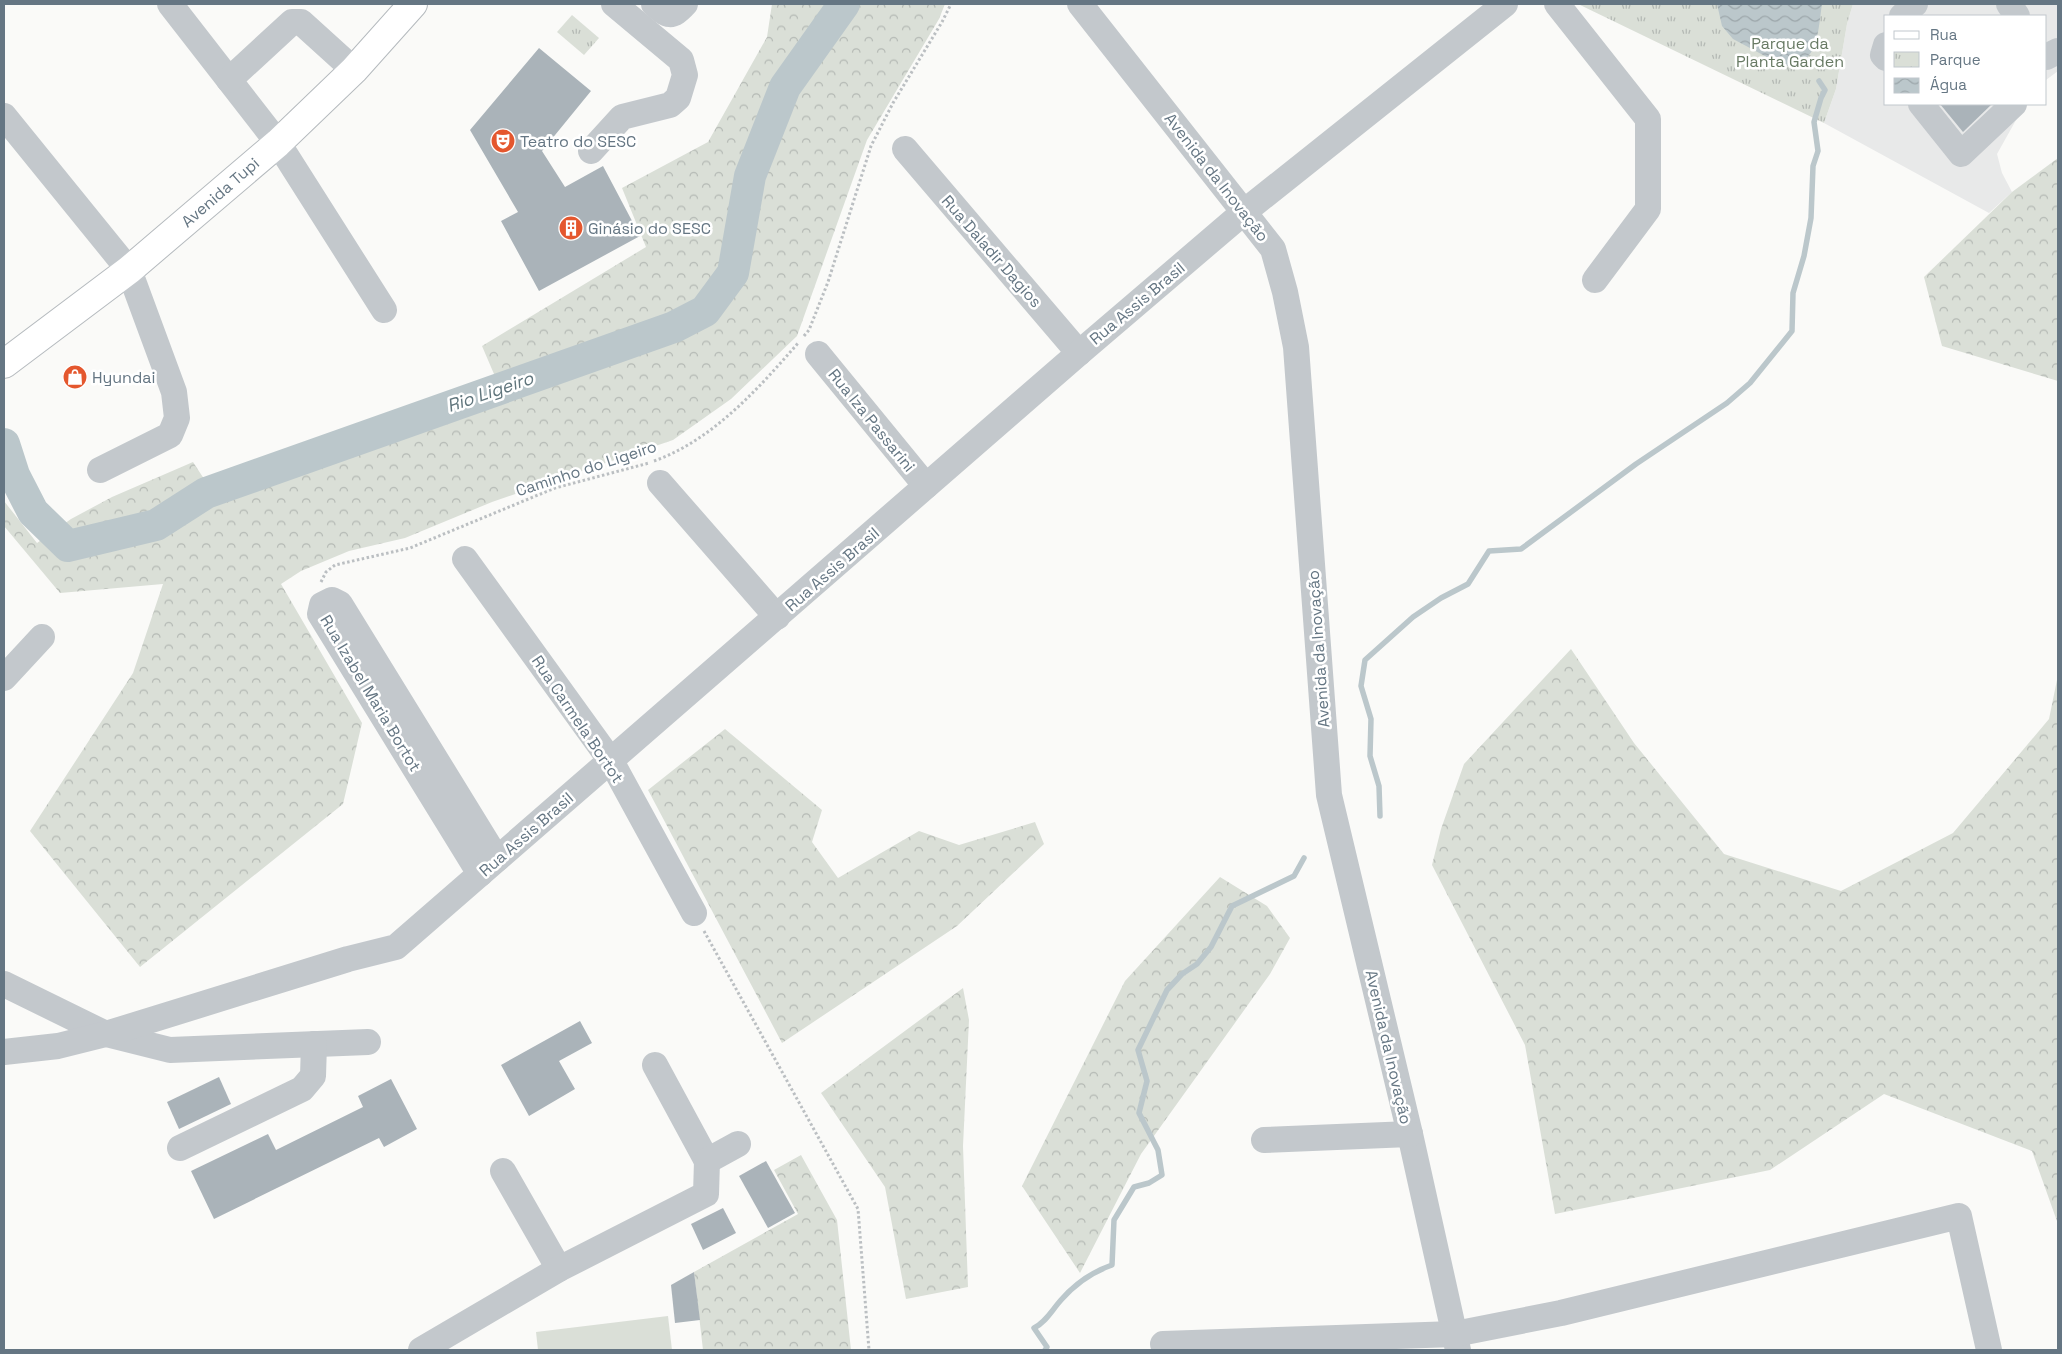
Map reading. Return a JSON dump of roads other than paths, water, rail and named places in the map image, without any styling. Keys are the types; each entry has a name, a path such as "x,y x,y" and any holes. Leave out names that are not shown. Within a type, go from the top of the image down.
{"main road":[{"name":"Avenida Tupi","path":"5,362 129,270 278,143 354,70 413,4"}],"street":[{"path":"170,4 278,143 384,310"},
{"path":"591,151 622,117 670,105 678,98 685,74 681,60 614,4"},
{"path":"654,4 666,14 676,13 685,4"},
{"name":"Avenida da Inovação","path":"1080,4 1273,249 1285,292 1296,347 1329,795 1410,1134 1456,1342"},
{"name":"Rua Assis Brasil","path":"4,1052 58,1046 106,1034 348,959 396,947 1079,353 1244,212 1505,4"},
{"path":"1557,4 1648,119 1648,210 1596,280"},
{"path":"1903,15 1916,4"},
{"path":"2009,4 2016,15"},
{"path":"229,80 292,22 302,22 354,70"},
{"path":"1922,105 1961,154 2013,105"},
{"path":"4,116 129,270 174,392 177,418 170,435 100,470"},
{"name":"Rua Daladir Dagios","path":"905,149 1079,353"},
{"name":"Rua Iza Passarini","path":"818,354 926,486"},
{"path":"660,483 777,617"},
{"name":"Rua Carmela Bortot","path":"465,559 611,761 694,913"},
{"name":"Rua Izabel Maria Bortot","path":"320,614 488,866"},
{"path":"4,678 42,637"},
{"path":"4,984 106,1034"},
{"name":"Rua Assis Brasil","path":"106,1034 170,1050 368,1042"},
{"path":"180,1148 302,1089 313,1076 314,1044"},
{"path":"421,1350 559,1270 706,1194 708,1161 655,1065"},
{"path":"1264,1140 1410,1134"},
{"path":"708,1161 738,1144"},
{"path":"503,1171 559,1270"},
{"path":"1163,1344 1456,1342 1561,1313 1959,1216 1989,1350"}],"water":[{"path":"1717,4 1822,4 1815,45 1804,60 1796,65 1784,66 1733,39 1722,26"}],"waterway":[{"name":"Rio Ligeiro","path":"4,444 14,475 33,512 68,546 156,525 206,493 674,327 705,311 733,273 750,176 785,87 844,4"},
{"path":"1380,816 1379,786 1370,756 1371,719 1361,686 1365,660 1413,617 1441,598 1468,584 1489,551 1521,549 1636,464 1727,403 1750,383 1792,331 1793,293 1804,256 1811,218 1813,166 1818,151 1814,122 1825,90 1819,81"},
{"path":"1045,1350 1047,1347 1034,1328 1078,1284 1098,1271 1112,1265 1114,1220 1134,1187 1149,1183 1162,1175 1158,1150 1139,1113 1147,1081 1138,1050 1167,990 1182,974 1197,964 1211,947 1232,906 1294,876 1304,858"}],"place":[{"name":"Teatro do SESC","path":"503,141"},
{"name":"Ginásio do SESC","path":"571,228"},
{"name":"Hyundai","path":"75,377"}],"park label":[{"name":"Parque da Planta Garden","path":"1790,52"}]}
